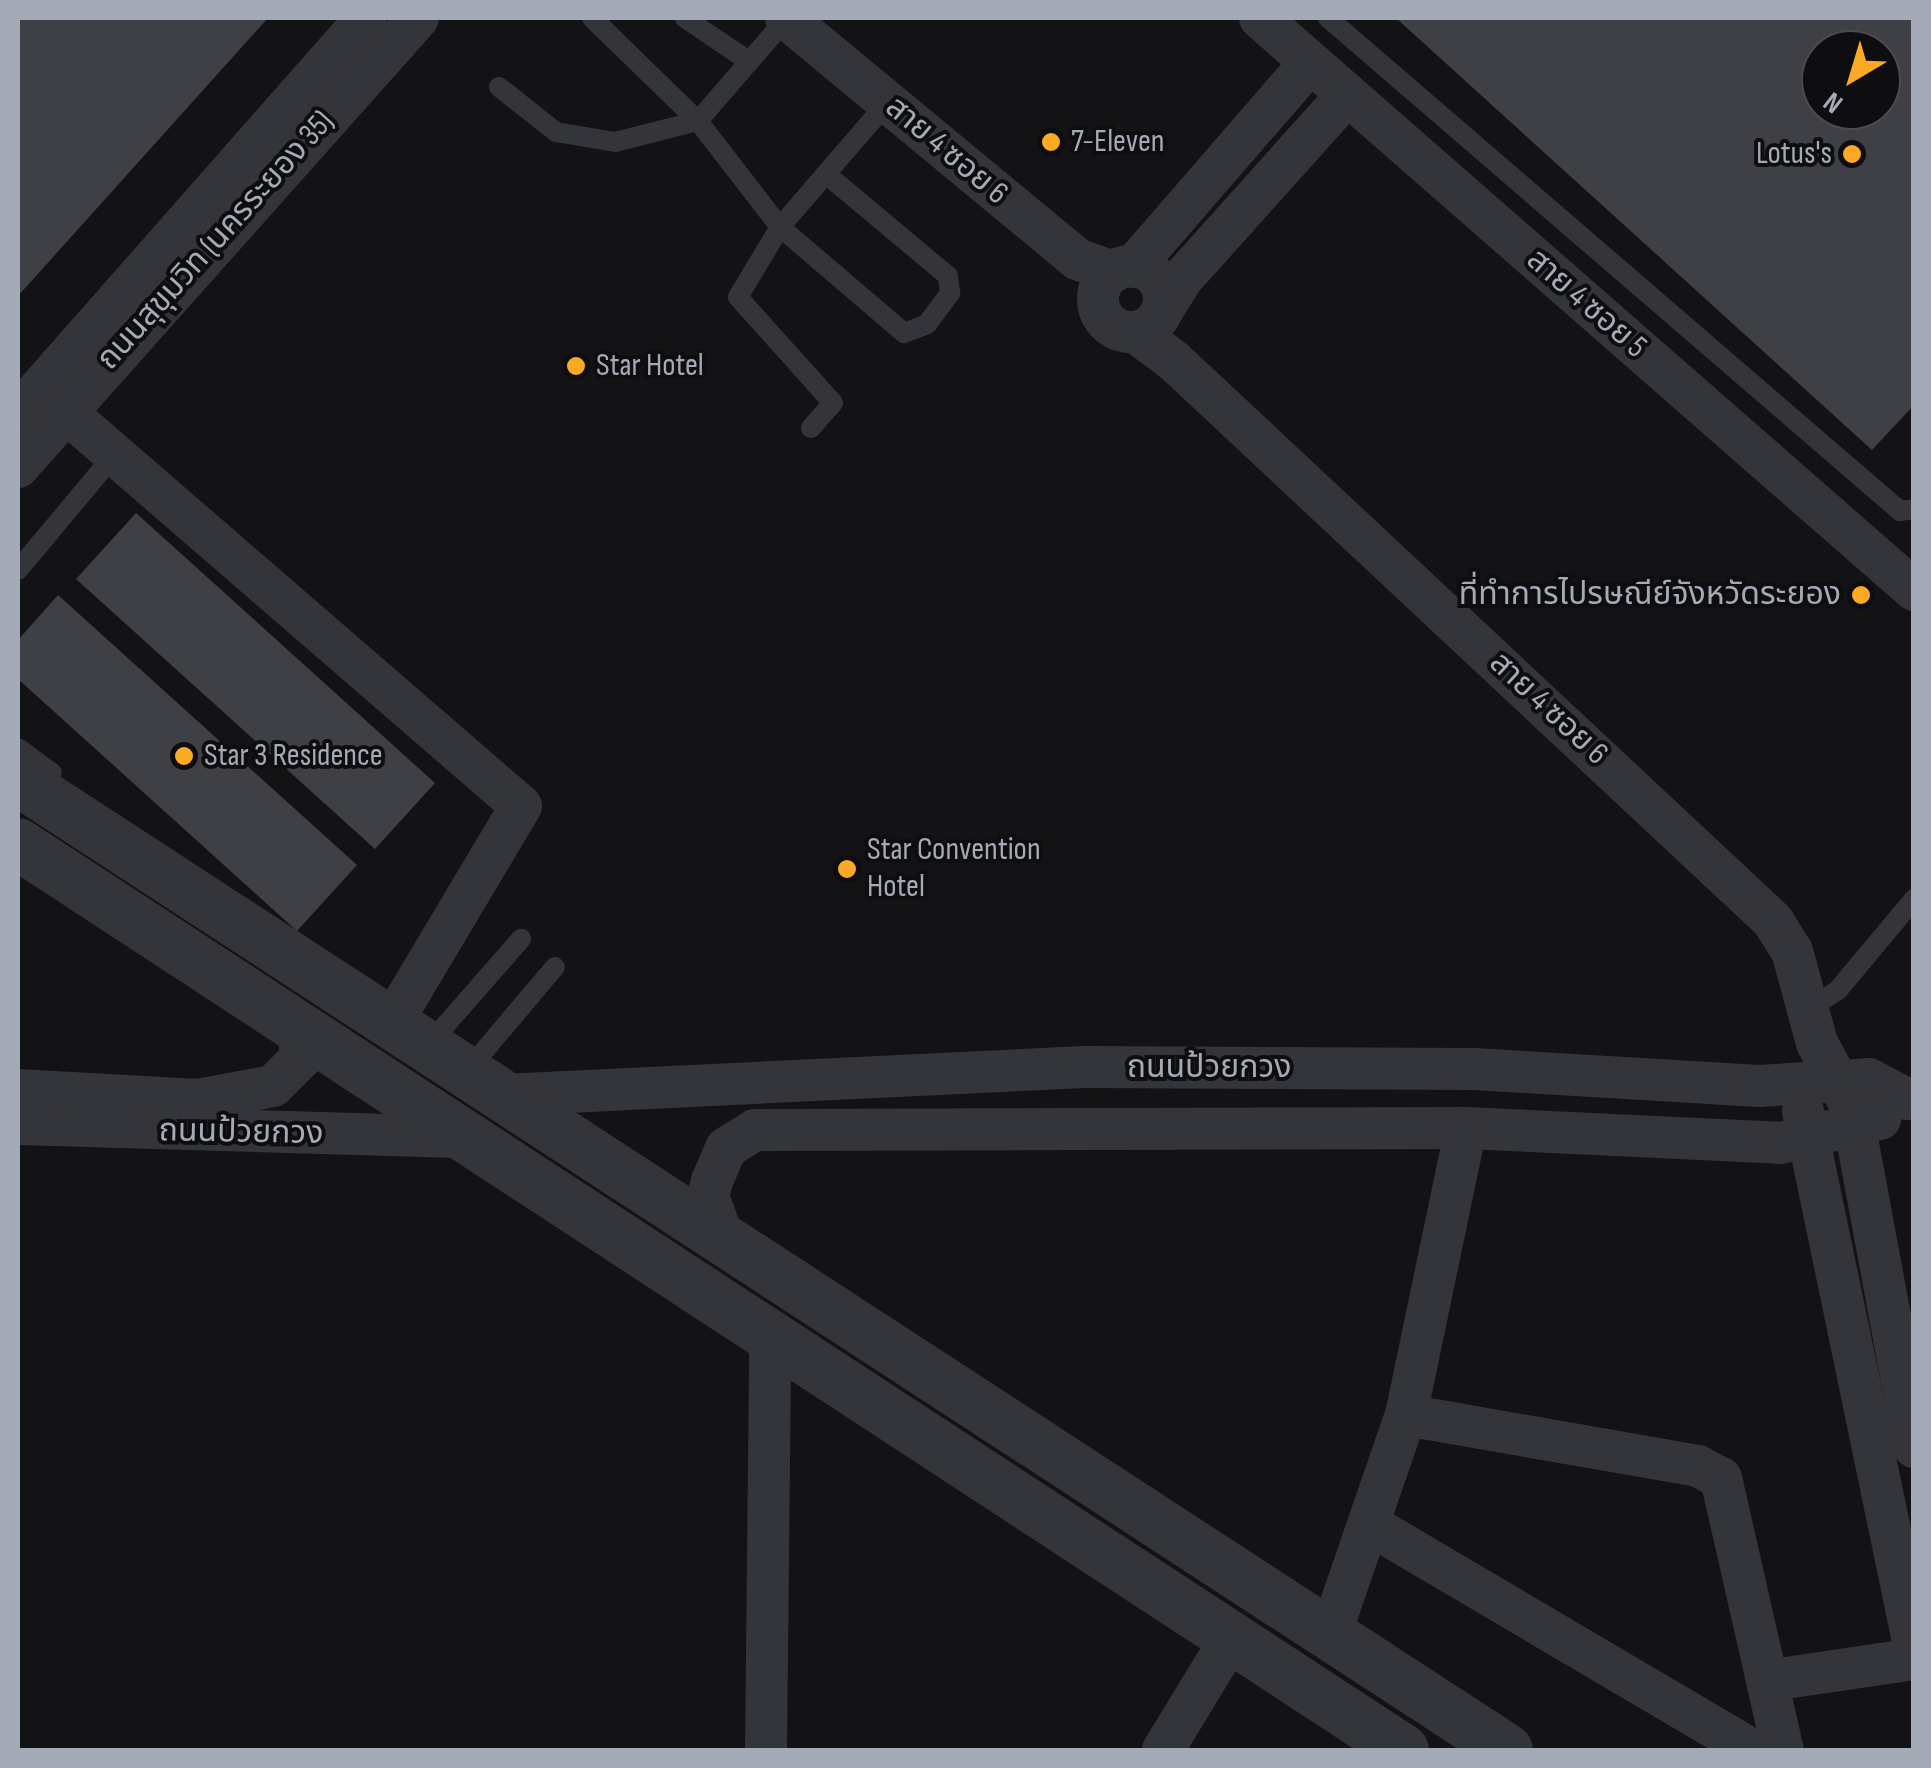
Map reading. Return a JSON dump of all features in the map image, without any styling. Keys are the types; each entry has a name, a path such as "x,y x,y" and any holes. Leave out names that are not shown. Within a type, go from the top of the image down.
{"street":[{"name":"ถนนสุขุมวิท (นครระยอง 35)","path":"18,467 40,404 366,18"},
{"name":"ถนนสุขุมวิท (นครระยอง 35)","path":"40,404 418,18"},
{"name":"สาย 4 ซอย 6","path":"787,18 1077,259 1123,269"},
{"name":"สาย 4 ซอย 5","path":"1260,18 1914,590"},
{"path":"1310,63 1100,291 1100,307 1114,327 1148,323 1181,280 1347,95"},
{"path":"1123,269 1156,278 1164,302 1148,323"},
{"name":"สาย 4 ซอย 6","path":"1148,323 1174,360 1773,921 1792,951 1813,1026 1821,1083 1855,1128 1899,1287 1914,1447"},
{"path":"40,404 115,454 521,806 448,1058"},
{"path":"18,780 1506,1750"},
{"path":"18,844 1403,1750"},
{"name":"ถนนป้วยกวง","path":"18,1090 157,1100 274,1086 301,1058 298,1027"},
{"name":"ถนนป้วยกวง","path":"448,1058 1084,1068 1474,1069 1643,1084 1868,1079 1910,1097"},
{"path":"1821,1083 1808,1137 1914,1646"},
{"path":"206,1132 230,1119 240,1092"},
{"name":"ถนนป้วยกวง","path":"724,1240 708,1196 712,1181 726,1148 755,1130 1466,1128 1780,1144 1873,1124 1910,1097"},
{"name":"ถนนป้วยกวง","path":"18,1124 465,1137"},
{"path":"1329,1638 1372,1526 1406,1415 1466,1128"},
{"path":"766,1750 770,1336"},
{"path":"1406,1415 1698,1466 1721,1478 1772,1680 1784,1750"},
{"path":"1372,1526 1753,1750"},
{"path":"1163,1750 1233,1636"},
{"path":"1772,1680 1914,1659"}],"lane":[{"path":"592,18 698,121 780,226 904,333 941,311 948,276 826,174"},
{"path":"684,18 750,62"},
{"path":"498,87 556,132 615,142 698,121 787,18"},
{"path":"1328,18 1900,510 1914,508"},
{"path":"811,428 833,402 738,297 780,226 887,103"},
{"path":"18,570 115,454"},
{"path":"18,748 102,808 124,834 119,845"},
{"path":"1813,1026 1914,899"},
{"path":"448,1058 521,939"},
{"path":"448,1058 556,967"}],"building":[{"path":"18,18 268,18 18,296"},
{"path":"1396,18 1914,18 1914,405 1872,450"},
{"path":"136,513 435,783 375,849 76,579"},
{"path":"58,595 357,865 297,931 18,679 18,640"}],"place":[{"name":"7-Eleven","path":"1051,142"},
{"name":"Lotus's","path":"1852,154"},
{"name":"Star Hotel","path":"576,366"},
{"name":"ที่ทำการไปรษณีย์จังหวัดระยอง","path":"1861,595"},
{"name":"Star 3 Residence","path":"184,756"},
{"name":"Star Convention Hotel","path":"847,869"}]}
